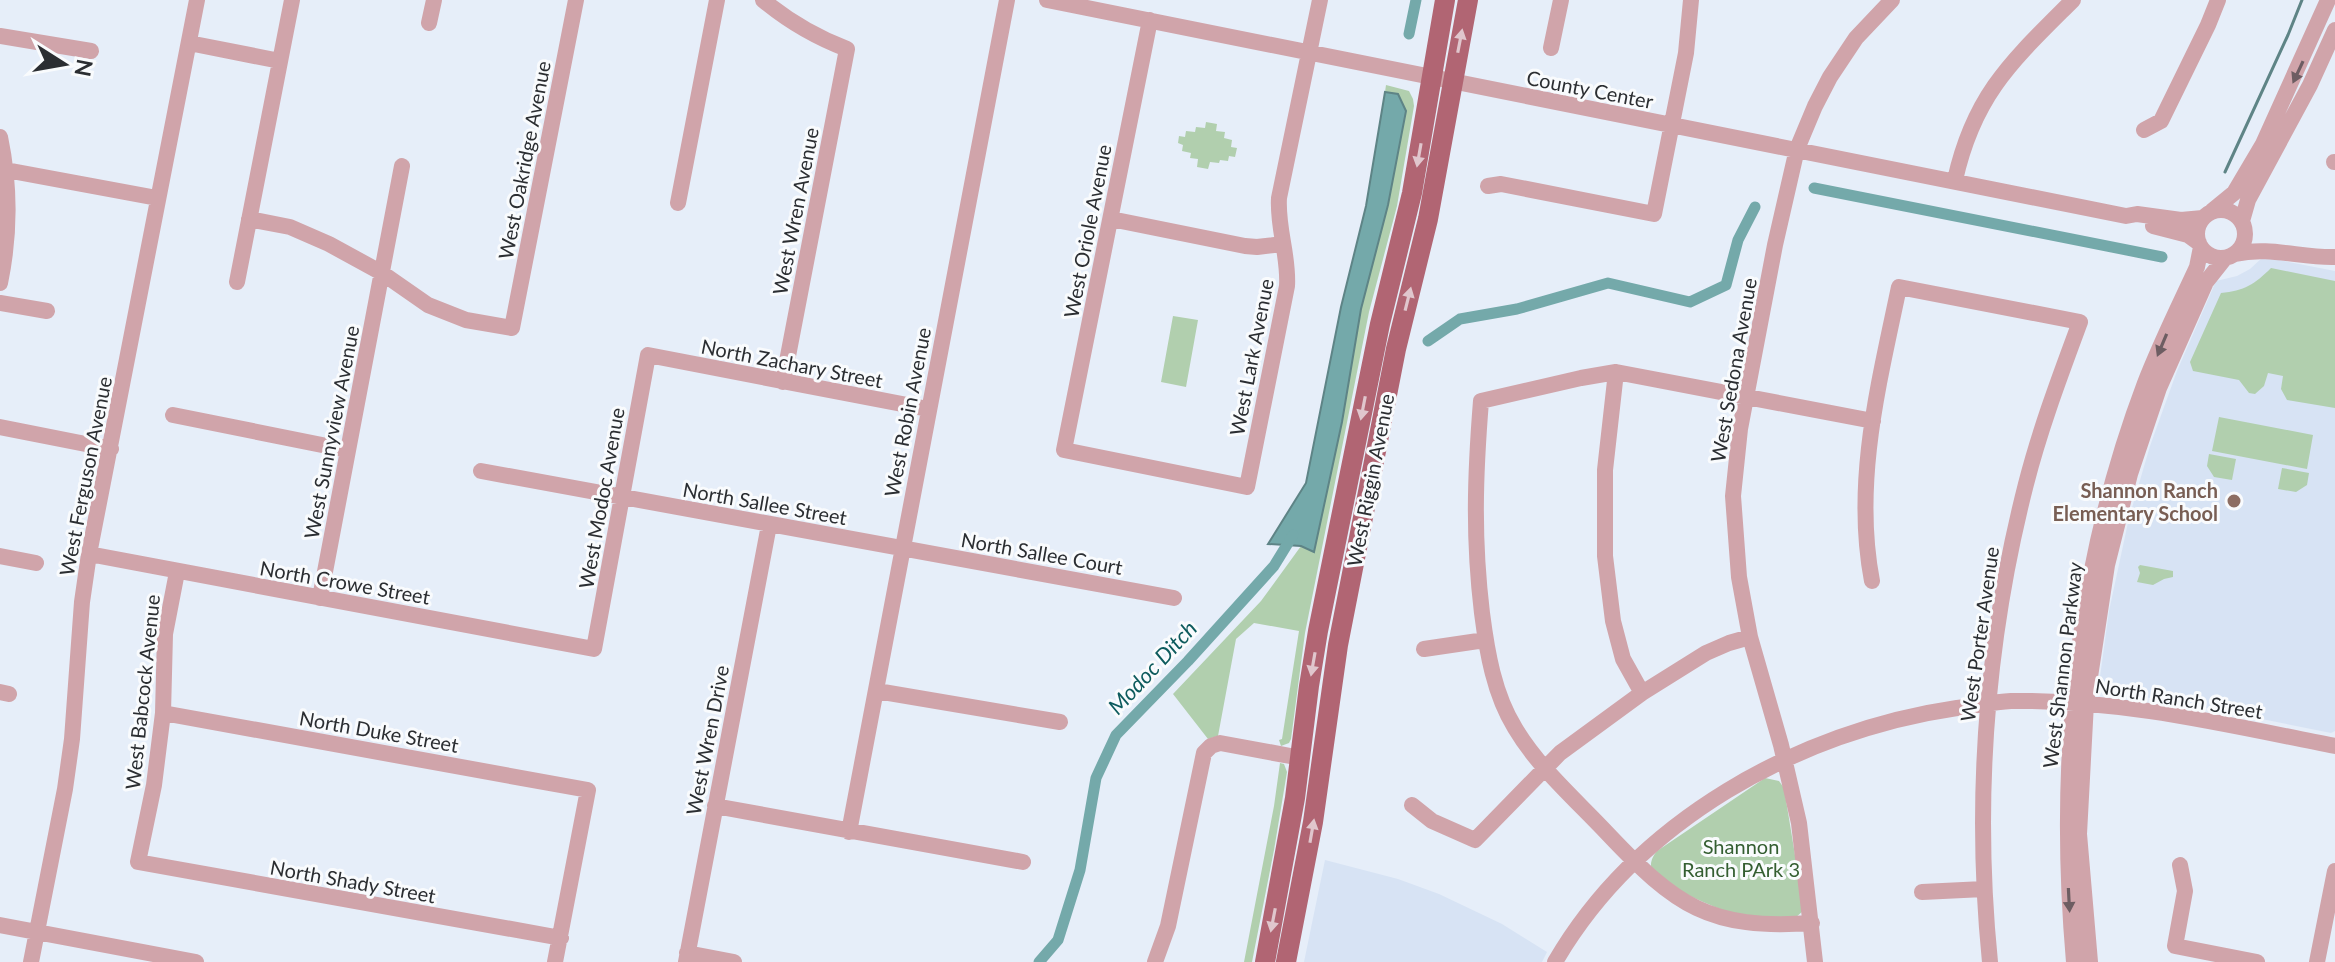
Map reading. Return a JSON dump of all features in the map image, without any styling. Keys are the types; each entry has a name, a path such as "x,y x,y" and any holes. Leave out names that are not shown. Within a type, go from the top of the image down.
{"main road":[{"name":"West Riggin Avenue","path":"1265,962 1290,831 1321,620 1375,346 1412,193 1445,0"},
{"name":"West Riggin Avenue","path":"1286,962 1317,801 1338,645 1396,349 1428,219 1468,0"}],"street":[{"name":"West Ferguson Avenue","path":"31,962 67,776 89,554 197,0"},
{"path":"237,282 292,0"},
{"path":"429,23 434,0"},
{"name":"West Oakridge Avenue","path":"382,273 428,305 466,320 512,328 576,0"},
{"path":"678,203 717,0"},
{"name":"West Wren Avenue","path":"763,0 793,21 847,49 783,382"},
{"name":"West Robin Avenue","path":"849,832 1007,0"},
{"name":"County Center","path":"1047,0 2126,216 2135,222 2188,235 2200,245"},
{"name":"West Lark Avenue","path":"1247,487 1287,286 1287,257 1278,212 1279,198 1320,0"},
{"path":"1551,48 1561,0"},
{"path":"1488,186 1501,184 1654,214 1688,36 1691,0"},
{"name":"West Sedona Avenue","path":"1815,962 1799,823 1785,760 1750,637 1739,577 1733,496 1740,429 1775,245 1797,149 1830,77 1856,38 1892,0"},
{"path":"1955,180 1969,130 1987,96 2019,55 2073,0"},
{"path":"2144,130 2161,121 2218,0"},
{"path":"2329,8 2263,144 2234,193 2207,214 2197,228 2200,245 2212,256 2261,250 2314,258 2335,256"},
{"name":"West Oriole Avenue","path":"1150,20 1064,450 1247,487"},
{"path":"2230,256 2245,239 2243,223 2248,200 2310,85 2335,30"},
{"path":"0,36 91,51"},
{"path":"189,43 280,61"},
{"path":"0,137 6,170 7,232 0,283"},
{"name":"West Sunnyview Avenue","path":"320,598 402,166"},
{"path":"6,170 157,198"},
{"path":"2207,214 2218,209 2230,211 2259,237 2335,256"},
{"name":"County Center","path":"2126,216 2137,214 2169,220 2207,214"},
{"path":"249,219 290,227 382,273"},
{"path":"1111,219 1245,246 1283,244"},
{"name":"West Shannon Parkway","path":"2090,962 2079,834 2080,703 2090,577 2117,469 2145,384 2197,267 2200,245"},
{"name":"West Shannon Parkway","path":"2074,962 2067,797 2080,703 2107,565 2130,474 2159,388 2210,275 2230,256"},
{"name":"West Porter Avenue","path":"1873,421 1899,287 2080,322 2026,483 2003,593 1988,704 1983,792 1984,889 1990,962"},
{"path":"0,303 47,311"},
{"name":"North Zachary Street","path":"648,355 928,409"},
{"name":"West Modoc Avenue","path":"594,649 648,355"},
{"path":"1616,372 1605,470 1605,556 1613,621 1623,659 1642,693"},
{"path":"1812,923 1752,924 1707,913 1667,891 1635,862 1546,768 1515,729 1491,669 1477,566 1475,483 1481,401 1616,372 1873,421 1865,495 1866,542 1872,581"},
{"path":"173,415 347,450"},
{"path":"0,427 111,449"},
{"path":"481,471 621,498"},
{"name":"North Sallee Street","path":"621,498 902,548"},
{"name":"West Wren Drive","path":"687,958 769,525"},
{"name":"North Sallee Court","path":"902,548 1174,598"},
{"name":"North Crowe Street","path":"89,554 594,649"},
{"path":"0,556 36,563"},
{"name":"West Babcock Avenue","path":"138,862 154,785 163,713 165,634 177,572"},
{"path":"1412,805 1432,821 1475,840 1560,753 1642,693 1706,653 1750,637"},
{"path":"1424,649 1485,640"},
{"path":"877,691 1060,722"},
{"name":"North Ranch Street","path":"1555,962 1570,936 1618,879 1681,822 1739,784 1785,760 1869,727 1939,711 2009,701 2080,703 2157,712 2335,746"},
{"name":"North Duke Street","path":"163,713 588,790 561,938"},
{"path":"1155,962 1168,926 1204,753 1220,743 1301,758"},
{"path":"715,806 1023,862"},
{"name":"North Shady Street","path":"138,862 561,938"},
{"path":"2180,865 2185,891 2175,946 2257,962"},
{"path":"2317,962 2335,871"},
{"path":"1922,892 1984,889"},
{"path":"0,925 196,962"},
{"path":"555,962 561,938"},
{"path":"687,958 734,962"}],"shaded area":[{"path":"1385,92 1398,94 1406,111 1388,205 1361,309 1342,422 1314,552 1301,546 1268,544 1306,483 1341,307 1366,206"},
{"name":"Shannon Ranch Elementary School","path":"2263,257 2335,271 2335,731 2331,733 2172,701 2107,692 2099,684 2109,611 2129,518 2177,371 2216,281 2237,276"},
{"path":"1325,860 1398,879 1439,894 1502,924 1547,952 1542,962 1304,962"}],"green space":[{"path":"1386,85 1409,91 1414,106 1397,206 1369,312 1305,633 1291,739 1281,746 1279,740 1282,739 1299,631 1254,623 1236,639 1218,736 1208,739 1173,694 1261,601 1301,546 1314,551 1342,422 1361,309 1388,205 1406,111 1398,95 1385,92"},
{"path":"1206,122 1217,124 1216,131 1225,132 1224,138 1232,140 1231,147 1237,148 1235,157 1229,156 1228,161 1220,160 1219,163 1210,162 1208,169 1197,167 1198,159 1190,158 1191,153 1182,151 1183,145 1178,143 1179,136 1185,137 1186,131 1195,132 1196,127 1205,128"},
{"path":"2271,268 2335,281 2335,408 2287,400 2281,389 2283,376 2268,373 2264,386 2255,394 2249,393 2239,380 2193,371 2190,362 2221,293 2249,286"},
{"path":"1173,316 1198,320 1186,387 1161,382"},
{"path":"2219,417 2313,435 2307,469 2212,451"},
{"path":"2209,454 2236,459 2232,480 2214,477 2207,466"},
{"path":"2282,468 2309,473 2307,485 2296,492 2278,489"},
{"path":"2140,565 2173,571 2173,577 2153,585 2137,582"},
{"path":"1280,763 1284,764 1287,772 1274,850 1252,962 1244,962 1274,806"},
{"name":"Shannon Ranch PArk 3","path":"1765,778 1779,781 1784,788 1804,910 1794,919 1724,911 1678,890 1654,873 1651,862 1657,851"}],"waterway":[{"path":"1409,34 1416,0"},
{"path":"2225,172 2302,0"},
{"path":"1814,188 2162,257"},
{"path":"1428,341 1460,319 1517,309 1608,283 1690,302 1726,285 1738,240 1755,207"},
{"name":"Modoc Ditch","path":"1039,962 1058,940 1080,870 1096,778 1116,735 1274,566 1293,535"}],"place":[{"name":"Shannon Ranch Elementary School","path":"2234,501"}]}
